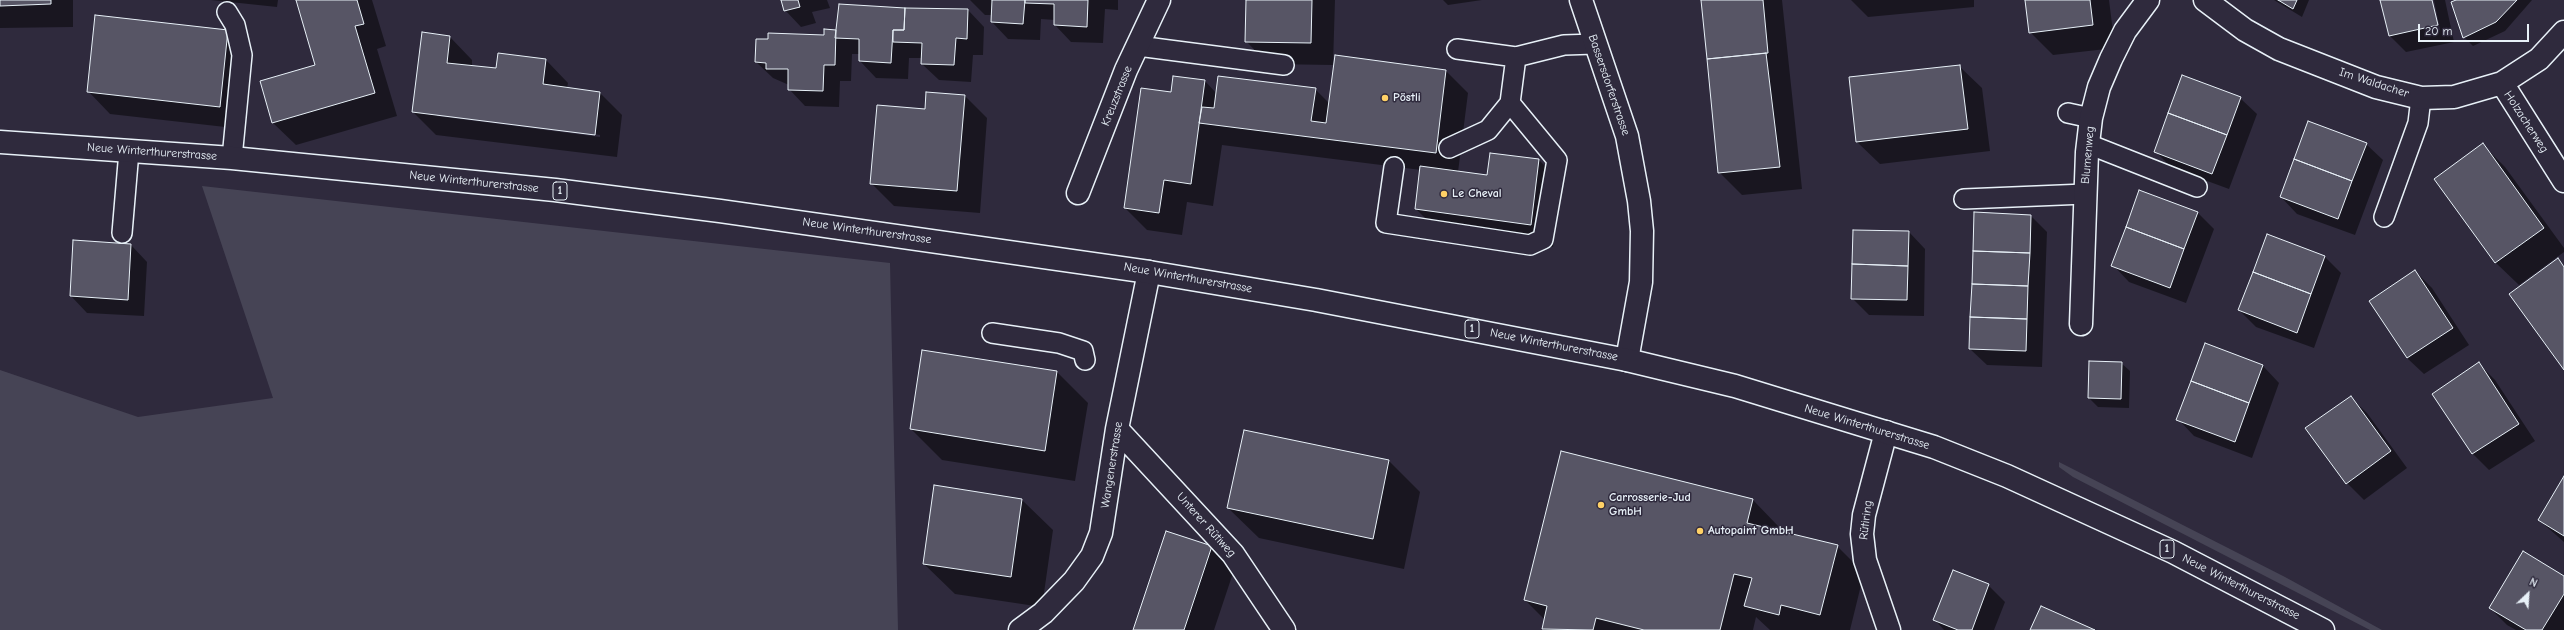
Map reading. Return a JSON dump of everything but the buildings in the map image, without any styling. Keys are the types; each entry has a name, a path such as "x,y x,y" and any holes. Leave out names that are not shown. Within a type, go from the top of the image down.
{"main road":[{"name":"Kreuzstrasse","path":"1078,193 1138,46 1159,0"},
{"name":"Bassersdorferstrasse","path":"1581,0 1627,136 1640,216 1641,282 1627,360"},
{"name":"Blumenweg","path":"2081,324 2085,194 2091,118 2099,87 2111,59 2125,32 2148,0"},
{"name":"Im Waldacher","path":"2205,0 2245,30 2279,49 2376,86 2421,98 2454,97 2502,83 2539,59 2564,32"},
{"name":"Holzacherweg","path":"2502,83 2564,181"},
{"name":"Neue Winterthurerstrasse","path":"0,142 232,158 586,194 1019,252 1149,272 1331,303 1627,360 1735,386 1934,447 2007,476 2107,521 2235,583 2323,630"},
{"name":"Wangenerstrasse","path":"1020,630 1062,594 1092,556 1101,533 1117,428 1149,272"},
{"name":"Unterer Rütiweg","path":"1117,428 1233,554 1284,630"},
{"name":"Rütiring","path":"1886,432 1864,515 1862,534 1865,560 1889,630"}],"lane":[{"path":"227,12 235,25 242,54 232,158"},
{"path":"1457,50 1516,57 1564,45 1595,44"},
{"path":"1138,46 1284,65"},
{"path":"1449,148 1488,130 1510,103 1516,57"},
{"path":"2384,217 2418,123 2421,98"},
{"path":"1394,167 1386,223 1530,245 1543,239 1557,160 1510,103"},
{"path":"2068,113 2091,118"},
{"path":"2088,144 2197,186"},
{"path":"122,233 129,151"},
{"path":"1964,199 2085,194"},
{"path":"992,333 1059,343 1083,351 1085,360"}],"shaded area":[{"path":"202,186 890,263 898,630 0,630 0,370 138,417 273,398"},
{"path":"2059,462 2285,577 2382,630 2370,630 2073,477 2059,467"}],"place":[{"name":"Pöstli","path":"1385,98"},
{"name":"Le Cheval","path":"1444,194"},
{"name":"Carrosserie-Jud GmbH","path":"1601,505"},
{"name":"Autopaint GmbH","path":"1700,531"}]}
